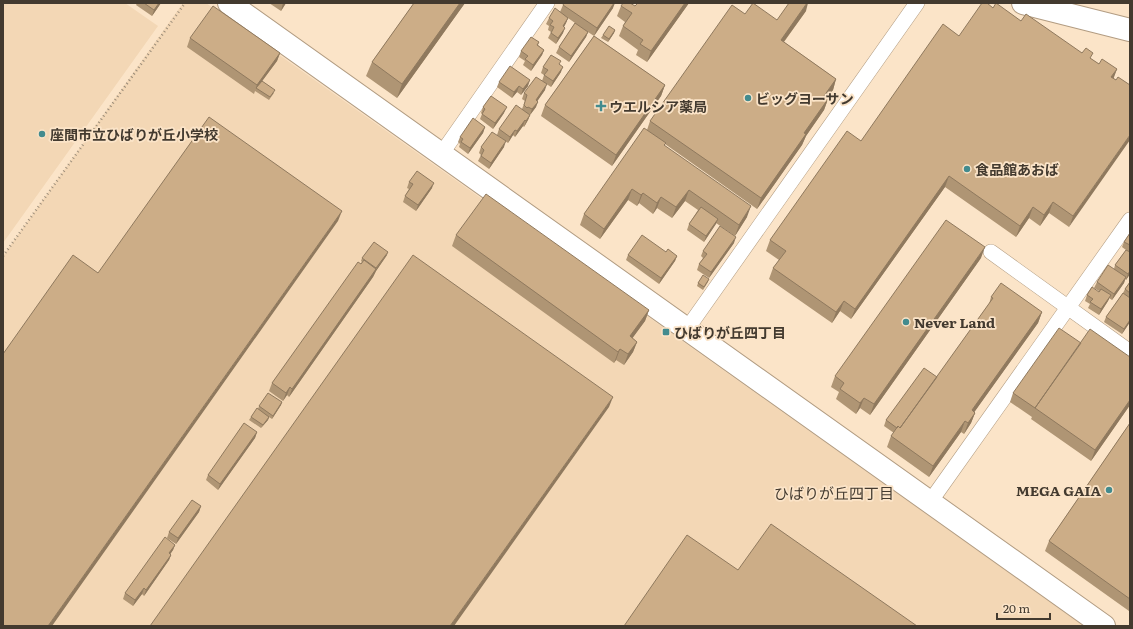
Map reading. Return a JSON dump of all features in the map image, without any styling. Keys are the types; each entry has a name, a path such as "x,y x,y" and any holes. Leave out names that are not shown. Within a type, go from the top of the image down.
{"street":[{"path":"229,3 442,153 1104,626"},
{"path":"442,153 547,3"},
{"path":"687,329 917,3"},
{"path":"1023,3 1130,30"},
{"path":"930,502 1130,220"},
{"path":"991,252 1130,352"}],"path":[{"path":"3,256 185,3"}],"shaded area":[{"name":"座間市立ひばりが丘小学校","path":"3,3 125,3 158,26 3,243"},
{"path":"183,3 206,3 1084,626 3,626 3,256"}],"building":[{"path":"144,3 159,3 154,10"},
{"path":"414,3 460,3 402,84 372,62"},
{"path":"564,3 614,3 597,28 563,5"},
{"path":"623,3 630,3 635,6 638,3 685,3 651,51 640,44 643,40 623,26 632,13 621,6"},
{"name":"ビッグヨーサン","path":"753,3 777,20 789,3 807,3 781,40 836,79 824,96 828,99 804,133 806,134 761,198 650,121 732,5 745,14"},
{"name":"食品館あおば","path":"982,3 987,3 993,8 996,3 1021,21 1026,14 1082,53 1086,48 1093,53 1090,58 1099,64 1102,59 1117,69 1111,77 1116,80 1118,77 1130,85 1130,135 1073,216 1053,202 1044,215 1033,207 1020,226 949,176 855,309 844,301 836,312 773,268 786,251 770,240 847,131 861,141 943,24 959,36"},
{"path":"213,6 280,53 257,85 190,38"},
{"path":"555,8 568,18 563,26 565,28 558,38 551,33 554,27 550,25 553,21 549,18"},
{"path":"575,23 588,32 571,56 559,47"},
{"path":"609,26 615,30 609,39 603,35"},
{"name":"ウエルシア薬局","path":"594,36 665,85 616,155 545,105"},
{"path":"531,37 539,42 537,45 544,50 533,65 525,59 528,56 521,51"},
{"path":"551,55 561,61 559,64 563,67 553,81 544,75 548,70 543,67"},
{"path":"510,66 530,80 523,89 519,86 514,92 499,82"},
{"path":"536,77 547,84 536,100 538,102 532,109 527,108 524,105 527,95 524,93"},
{"path":"262,81 275,90 270,97 256,88"},
{"path":"491,96 507,107 495,123 482,114 485,109 483,107"},
{"path":"516,105 530,115 510,137 499,129"},
{"path":"209,117 342,211 48,626 3,626 3,354 73,255 98,273"},
{"path":"473,118 485,127 470,148 461,142 463,139 460,137"},
{"path":"644,128 666,143 664,145 751,206 739,225 689,190 676,207 661,197 657,203 643,193 641,195 632,189 604,229 584,214"},
{"path":"492,132 506,141 491,163 481,156 484,150 481,147"},
{"path":"417,171 434,183 418,205 405,196 413,184 409,182"},
{"path":"486,194 649,310 630,336 637,342 628,354 620,349 618,352 456,235"},
{"path":"701,207 718,219 706,236 689,224"},
{"name":"Never Land","path":"946,220 985,247 874,404 864,398 860,403 840,389 844,383 835,376"},
{"path":"720,226 736,237 711,272 699,264 707,254 703,251"},
{"path":"1130,233 1130,245 1124,242"},
{"path":"642,235 666,252 668,249 677,256 661,278 628,255"},
{"path":"374,242 388,252 376,268 362,258"},
{"path":"1126,250 1130,252 1130,271 1128,274 1115,265"},
{"path":"413,255 613,397 450,626 150,626"},
{"path":"364,260 376,269 292,389 290,387 286,393 272,383 358,262 361,264"},
{"path":"1108,265 1126,277 1114,294 1097,282"},
{"path":"703,275 709,279 704,287 698,283"},
{"path":"1130,282 1130,293 1125,289"},
{"path":"1001,283 1042,312 972,410 975,413 968,423 965,421 933,466 891,436 898,426 900,428 993,298 991,297"},
{"path":"1092,287 1099,292 1101,289 1111,295 1101,309 1090,302 1093,299 1087,295"},
{"path":"1123,293 1130,298 1130,320 1124,329 1106,317"},
{"path":"1059,328 1081,343 1035,408 1013,393"},
{"path":"1090,329 1130,357 1130,400 1095,450 1035,408"},
{"path":"924,368 937,377 900,428 898,426 897,428 886,420"},
{"path":"268,393 282,402 273,416 259,406"},
{"path":"257,408 269,417 263,425 251,417"},
{"path":"244,423 257,432 220,484 208,475"},
{"name":"MEGA GAIA","path":"1130,423 1130,599 1049,541"},
{"path":"192,500 201,506 178,538 169,532"},
{"path":"771,524 917,626 624,626 687,535 738,570"},
{"path":"165,537 175,545 169,553 171,555 146,590 144,588 135,600 125,593"}],"place":[{"name":"ビッグヨーサン","path":"748,98"},
{"name":"ウエルシア薬局","path":"601,106"},
{"name":"座間市立ひばりが丘小学校","path":"42,134"},
{"name":"食品館あおば","path":"967,169"},
{"name":"Never Land","path":"906,322"},
{"name":"ひばりが丘四丁目","path":"666,332"},
{"name":"MEGA GAIA","path":"1109,490"}],"district":[{"name":"ひばりが丘四丁目","path":"834,492"}]}
